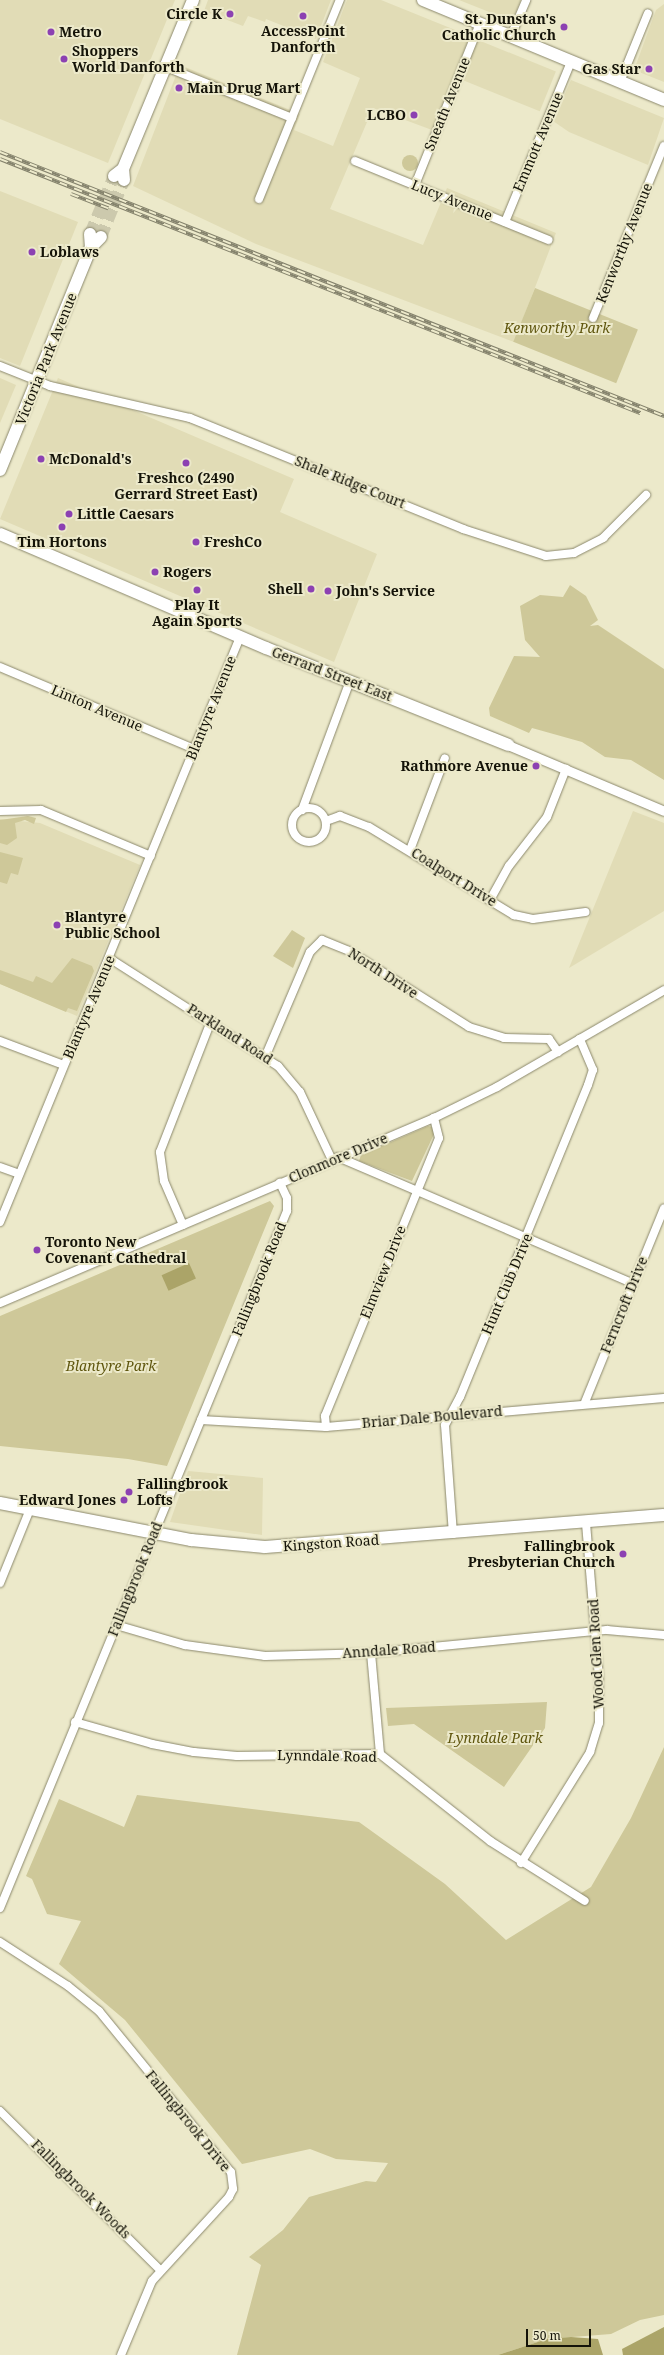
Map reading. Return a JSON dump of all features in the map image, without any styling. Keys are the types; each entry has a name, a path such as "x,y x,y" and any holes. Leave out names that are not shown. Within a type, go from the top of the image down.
{"main road":[{"path":"120,175 193,0"},
{"path":"424,0 664,100"},
{"name":"Victoria Park Avenue","path":"0,470 96,236"},
{"name":"Gerrard Street East","path":"0,534 240,637 508,745"},
{"name":"Kingston Road","path":"0,1503 153,1534 265,1547 453,1534 664,1515"}],"street":[{"path":"259,200 340,0"},
{"path":"511,36 526,0"},
{"path":"620,82 648,13"},
{"name":"Sneath Avenue","path":"415,185 480,23"},
{"name":"Emmott Avenue","path":"505,222 571,62"},
{"path":"166,66 292,118"},
{"name":"Kenworthy Avenue","path":"594,318 664,146"},
{"name":"Lucy Avenue","path":"355,161 549,240"},
{"name":"Shale Ridge Court","path":"0,366 36,382 190,418 463,528 546,556 574,553 603,538 646,495"},
{"name":"Blantyre Avenue","path":"0,1222 240,637"},
{"name":"Linton Avenue","path":"0,667 194,749"},
{"path":"302,810 319,811 326,821 326,832 318,840 302,841 292,828 294,817 302,810 350,681"},
{"name":"Gerrard Street East","path":"508,745 664,811"},
{"path":"410,850 444,758"},
{"path":"490,900 509,866 547,817 566,769"},
{"path":"0,811 41,810 151,856"},
{"name":"Coalport Drive","path":"326,821 340,816 410,850 514,915 533,919 586,912"},
{"name":"North Drive","path":"266,1055 310,952 322,940 349,951 469,1027 504,1038 548,1039 558,1052"},
{"name":"Parkland Road","path":"109,958 266,1055 298,1088 335,1159"},
{"name":"Clonmore Drive","path":"0,1303 434,1118 558,1052 664,990"},
{"path":"183,1226 164,1181 160,1152 210,1021"},
{"name":"Hunt Club Drive","path":"453,1534 445,1425 527,1237 593,1070 580,1039"},
{"path":"0,1041 64,1065"},
{"name":"Elmview Drive","path":"326,1427 325,1416 440,1136 434,1118"},
{"path":"335,1159 527,1237 632,1283"},
{"path":"0,1167 19,1174"},
{"name":"Fallingbrook Road","path":"0,1908 75,1722 287,1211 287,1198 280,1183"},
{"name":"Ferncroft Drive","path":"585,1402 632,1283 664,1208"},
{"name":"Briar Dale Boulevard","path":"201,1420 326,1427 585,1402 664,1398"},
{"path":"0,1583 30,1509"},
{"name":"Wood Glen Road","path":"521,1863 590,1752 599,1723 595,1631 586,1522"},
{"name":"Anndale Road","path":"116,1625 185,1645 265,1656 370,1653 595,1631 664,1635"},
{"path":"370,1653 380,1754"},
{"name":"Lynndale Road","path":"75,1722 152,1744 194,1752 237,1756 380,1754 521,1863 585,1901"},
{"name":"Fallingbrook Drive","path":"0,1942 68,1986 99,2011 231,2172 233,2189 229,2197 160,2270 152,2281 120,2355"},
{"name":"Fallingbrook Woods","path":"0,2111 160,2270"}],"shaded area":[{"name":"Shoppers World Danforth","path":"0,0 175,0 108,163 0,119"},
{"path":"208,0 331,0 316,39 266,19 265,22 248,16 243,26 204,11"},
{"path":"347,0 381,0 470,36 432,130 373,108 330,209 423,245 447,188 556,233 514,342 256,244 133,186 180,65 300,114 294,130 333,146 360,78 323,62"},
{"path":"459,0 521,0 512,21"},
{"path":"664,4 664,82 634,70 656,10"},
{"path":"478,40 556,71 540,111 462,80"},
{"path":"571,80 664,118 648,165 569,132 553,121"},
{"name":"Loblaws","path":"0,191 78,222 20,366 0,358"},
{"path":"0,378 16,385 0,423"},
{"path":"58,378 294,479 280,512 377,554 334,662 0,519"},
{"path":"633,811 664,823 664,911 569,968"},
{"name":"Blantyre Public School","path":"0,819 40,823 140,865 77,1016 0,984"},
{"path":"189,1263 196,1279 169,1291 162,1275"},
{"path":"188,1471 263,1478 262,1535 170,1522"},
{"path":"664,2327 664,2355 623,2355 622,2349"},
{"path":"571,2337 598,2339 603,2355 498,2355 547,2339"}],"green space":[{"path":"410,155 417,160 418,163 413,170 410,171 403,166 402,163 407,156"},
{"name":"Kenworthy Park","path":"535,288 638,330 616,383 513,342"},
{"path":"570,585 586,596 598,620 590,626 598,625 664,669 664,780 631,760 605,757 582,742 532,728 529,733 490,716 489,708 514,656 540,657 525,640 520,606 540,595 563,597"},
{"path":"28,816 36,818 34,824 25,820 15,823 17,838 7,845 0,843 0,820"},
{"path":"0,852 23,858 18,875 11,873 7,884 0,882"},
{"path":"292,930 305,938 293,968 273,956"},
{"path":"72,958 92,966 94,971 77,1011 68,1008 66,1012 0,984 0,970 33,982 36,976 52,983"},
{"path":"428,1126 433,1127 434,1134 412,1181 359,1161 361,1155"},
{"name":"Blantyre Park","path":"270,1201 274,1206 167,1466 128,1459 0,1446 0,1316"},
{"name":"Lynndale Park","path":"547,1702 545,1728 504,1787 414,1724 388,1726 386,1708"},
{"path":"664,1747 664,2315 640,2320 611,2334 547,2339 498,2355 237,2355 261,2265 249,2257 283,2230 309,2197 366,2181 376,2182 388,2163 336,2159 310,2149 242,2164 125,2020 59,1964 81,1921 47,1914 32,1879 26,1876 59,1799 124,1827 137,1795 359,1822 445,1884 506,1940 591,1887 631,1818"}],"tunnel":[{"path":"90,234 114,176"},
{"path":"101,237 124,180"}],"railway":[{"path":"0,152 664,416"},
{"path":"0,159 640,413"},
{"path":"71,194 108,208"}],"place":[{"name":"Circle K","path":"230,14"},
{"name":"AccessPoint Danforth","path":"303,16"},
{"name":"St. Dunstan's Catholic Church","path":"564,27"},
{"name":"Metro","path":"51,32"},
{"name":"Shoppers World Danforth","path":"64,59"},
{"name":"Gas Star","path":"649,69"},
{"name":"Main Drug Mart","path":"179,88"},
{"name":"LCBO","path":"414,115"},
{"name":"Loblaws","path":"32,252"},
{"name":"McDonald's","path":"41,459"},
{"name":"Freshco (2490 Gerrard Street East)","path":"186,463"},
{"name":"Little Caesars","path":"69,514"},
{"name":"Tim Hortons","path":"62,527"},
{"name":"FreshCo","path":"196,542"},
{"name":"Rogers","path":"155,572"},
{"name":"Shell","path":"311,589"},
{"name":"Play It Again Sports","path":"197,590"},
{"name":"John's Service","path":"328,591"},
{"name":"Rathmore Avenue","path":"536,766"},
{"name":"Blantyre Public School","path":"57,925"},
{"name":"Toronto New Covenant Cathedral","path":"37,1250"},
{"name":"Fallingbrook Lofts","path":"129,1492"},
{"name":"Edward Jones","path":"124,1500"},
{"name":"Fallingbrook Presbyterian Church","path":"623,1554"}]}
